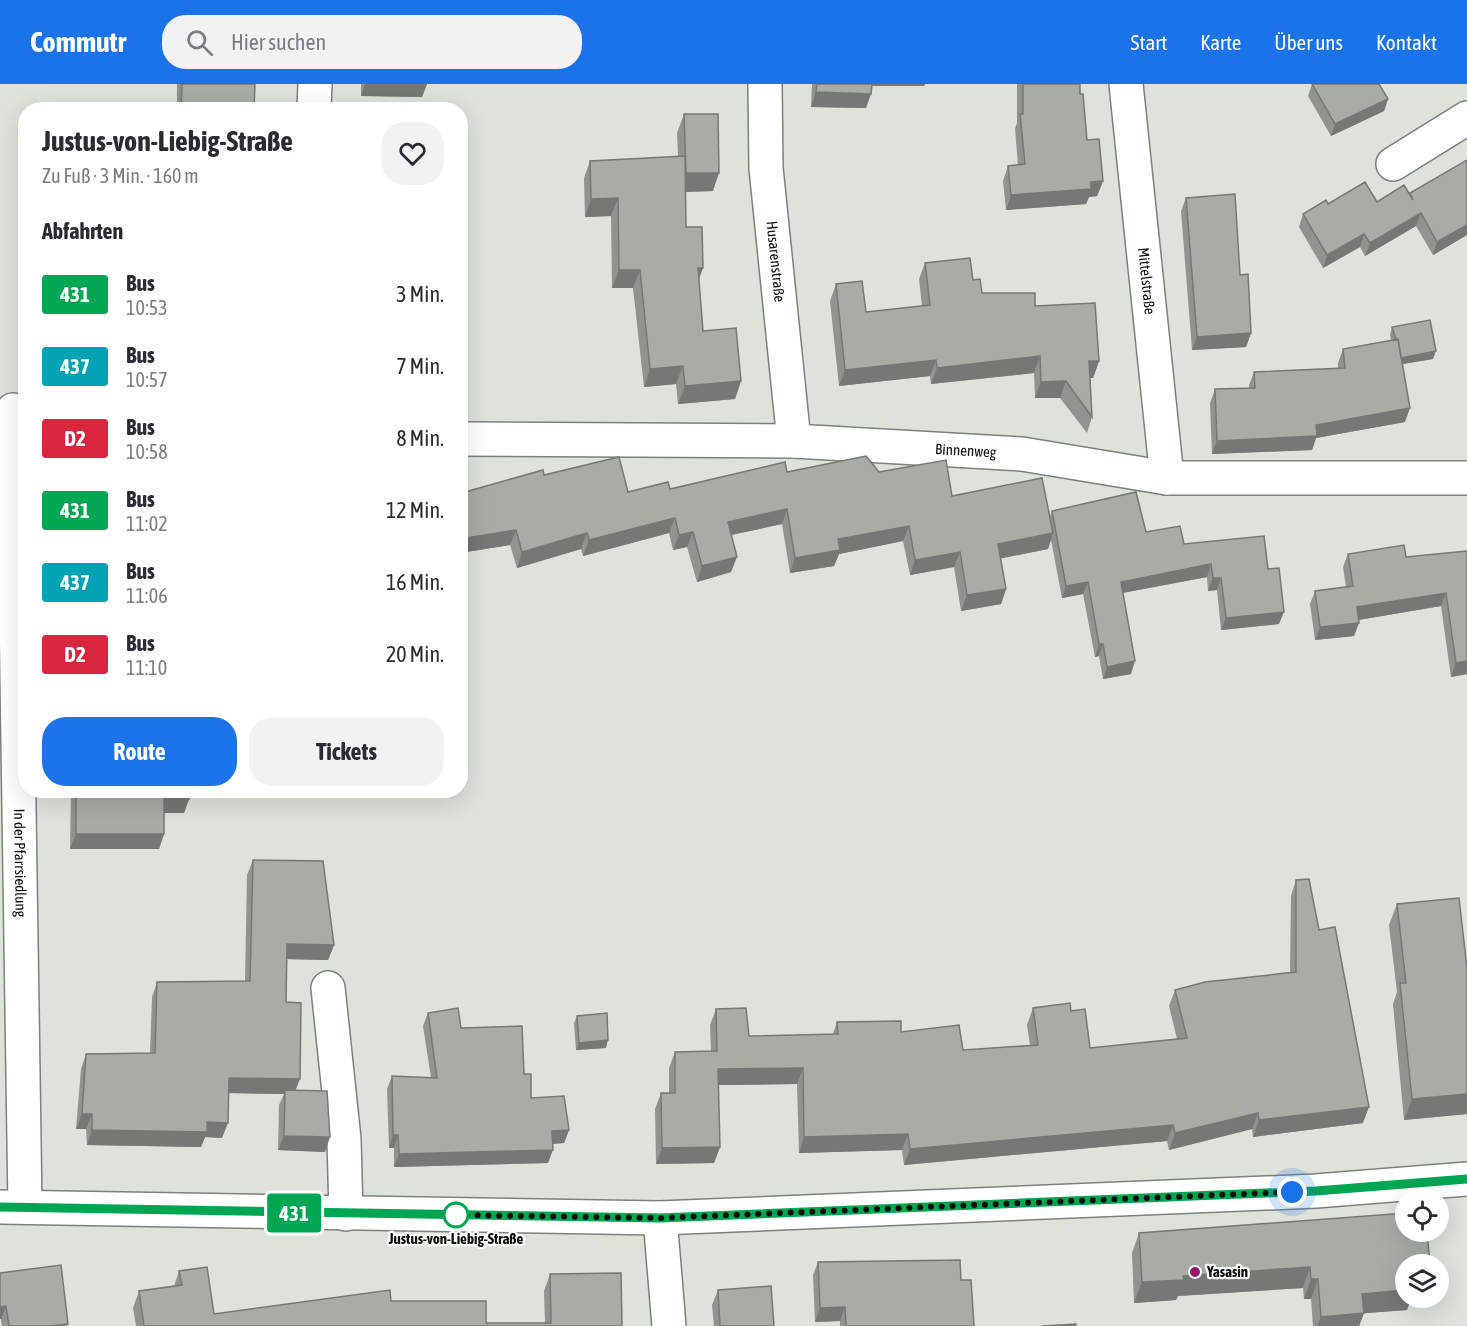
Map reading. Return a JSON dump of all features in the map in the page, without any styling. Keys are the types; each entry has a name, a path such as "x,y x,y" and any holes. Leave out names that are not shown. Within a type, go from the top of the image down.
{"street":[{"path":"314,102 315,84"},
{"name":"Husarenstraße","path":"765,84 766,168 794,441"},
{"name":"Mittelstraße","path":"1126,84 1167,478"},
{"path":"1393,164 1467,118"},
{"name":"In der Pfarrsiedlung","path":"13,409 18,576"},
{"name":"Binnenweg","path":"468,439 794,441 1022,454 1167,478 1467,478"},
{"name":"In der Pfarrsiedlung","path":"13,1207 9,767 18,699"},
{"path":"328,988 344,1132 346,1214"},
{"path":"13,1207 660,1218 1316,1191 1467,1179"},
{"path":"660,1218 669,1326"}],"building":[{"path":"182,84 255,84 254,102 181,102"},
{"path":"817,84 872,84 871,94 816,92"},
{"path":"1023,84 1080,84 1087,140 1099,139 1103,181 1091,182 1091,189 1011,195 1008,166 1025,164 1020,114 1023,114"},
{"path":"1312,84 1379,84 1388,99 1335,124"},
{"path":"684,114 718,114 719,173 686,173"},
{"path":"685,156 686,227 702,227 703,268 698,268 703,331 736,328 741,381 685,386 683,366 650,369 640,270 619,270 618,198 591,199 590,161"},
{"path":"1467,160 1467,225 1437,242 1421,213 1370,243 1364,234 1327,255 1303,214 1326,200 1328,204 1365,182 1377,202 1404,185 1413,200 1410,193"},
{"path":"1235,194 1240,275 1248,274 1251,333 1197,337 1186,198"},
{"path":"970,258 973,280 980,279 982,293 1035,293 1035,306 1095,303 1099,361 1089,361 1092,417 1066,381 1041,382 1040,356 937,368 936,360 845,370 836,284 862,281 866,312 930,305 925,263"},
{"path":"1430,320 1436,351 1401,358 1398,339 1396,340 1392,327"},
{"path":"1398,339 1410,408 1316,425 1317,436 1217,441 1215,389 1255,388 1254,372 1345,368 1343,349"},
{"path":"866,456 879,472 946,460 952,496 1042,478 1053,533 998,544 1006,589 967,595 960,552 915,560 909,526 838,539 840,550 795,558 787,509 728,522 737,557 702,566 693,532 679,535 675,518 589,540 587,533 522,552 516,530 468,538 468,491 543,470 544,475 619,457 628,492 668,482 670,489 785,462 787,472"},
{"path":"1136,492 1146,532 1180,526 1184,544 1264,536 1268,569 1279,568 1284,612 1226,618 1221,578 1213,578 1211,564 1121,582 1135,661 1107,667 1103,644 1099,644 1088,582 1066,586 1052,511"},
{"path":"1404,545 1406,557 1467,551 1467,661 1456,663 1446,593 1357,607 1359,623 1320,627 1315,591 1353,586 1348,554"},
{"path":"76,798 164,798 164,834 76,834"},
{"path":"253,860 323,861 334,945 287,944 286,1002 301,1003 300,1079 229,1078 228,1123 207,1122 207,1132 92,1130 92,1114 82,1114 86,1054 155,1053 157,982 250,981"},
{"path":"1309,879 1319,930 1335,927 1369,1107 1259,1120 1258,1113 1175,1133 1173,1125 910,1149 908,1134 804,1137 803,1068 718,1069 720,1147 662,1148 661,1093 675,1093 675,1052 717,1051 716,1009 746,1008 749,1036 838,1034 837,1022 901,1021 901,1032 959,1025 963,1050 1038,1045 1033,1008 1070,1003 1071,1011 1085,1009 1090,1048 1187,1038 1175,990 1205,982 1296,972 1296,880"},
{"path":"1459,898 1467,968 1467,1094 1412,1099 1400,983 1406,983 1397,904"},
{"path":"458,1008 461,1028 522,1026 524,1074 531,1074 531,1098 564,1096 569,1130 552,1131 553,1150 399,1154 398,1135 393,1135 392,1076 437,1078 428,1013"},
{"path":"607,1013 608,1040 579,1043 577,1016"},
{"path":"285,1090 327,1091 330,1137 284,1136"},
{"path":"1395,1214 1395,1242 1428,1242 1429,1254 1395,1254 1395,1291 1362,1294 1364,1313 1321,1317 1318,1279 1311,1279 1310,1267 1183,1276 1184,1280 1142,1282 1139,1233"},
{"path":"960,1260 961,1280 971,1280 974,1326 846,1326 845,1307 820,1308 818,1262"},
{"path":"61,1265 68,1324 9,1326 6,1306 0,1307 0,1273"},
{"path":"207,1267 214,1314 390,1290 391,1301 486,1301 486,1323 551,1323 550,1274 621,1273 622,1326 144,1326 139,1291 182,1285 179,1271"},
{"path":"771,1286 774,1326 720,1326 718,1290"},
{"path":"1076,1324 1076,1326 1042,1326"}],"bus line":[{"name":"431","path":"0,1207 660,1218 1316,1191 1467,1179"}],"place":[{"name":"Justus-von-Liebig-Straße","path":"456,1215"},
{"name":"Yasasin","path":"1195,1272"}],"route":[{"path":"456,1215 660,1218 1292,1192"}]}
